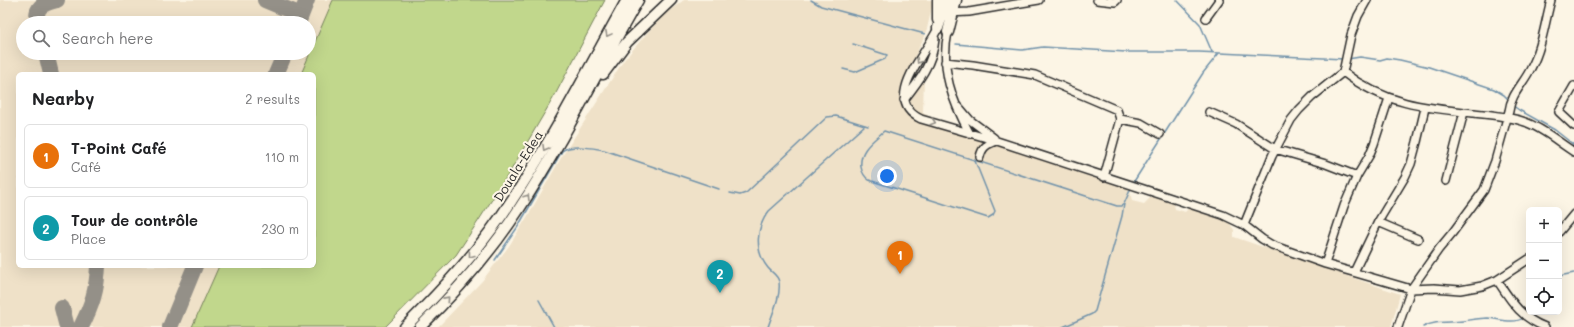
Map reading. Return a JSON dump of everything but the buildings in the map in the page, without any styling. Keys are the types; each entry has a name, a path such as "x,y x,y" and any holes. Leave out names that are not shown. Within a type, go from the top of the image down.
{"highway":[{"name":"Douala-Edea","path":"404,327 430,302 463,266 511,202 557,128 627,0"},
{"name":"Douala-Edea","path":"420,327 470,274 523,203 564,135 638,0"},
{"path":"564,135 611,62 632,38 671,0"},
{"path":"936,32 938,0"},
{"path":"947,0 948,32"},
{"path":"936,32 956,0"}],"street":[{"path":"948,12 999,8 1039,0"},
{"path":"1098,0 1115,2 1117,0"},
{"path":"1206,18 1219,0"},
{"path":"1244,225 1275,148 1291,120 1312,97 1343,72 1351,35 1366,0"},
{"path":"1398,327 1411,289 1439,249 1484,190 1495,161 1510,101 1532,67 1551,0"},
{"path":"904,100 926,70 933,52 936,32"},
{"path":"936,32 911,74 905,90 904,100 908,109 915,116 1223,215 1244,225 1272,245 1325,264 1411,289 1471,289 1497,280 1526,261"},
{"path":"948,32 945,44 945,62 948,85 970,134"},
{"path":"945,62 1035,75 1118,110 1120,118 1104,177"},
{"path":"1343,72 1368,89 1389,98 1424,108 1507,114 1535,126 1574,152"},
{"path":"1574,86 1559,112 1574,126"},
{"path":"953,98 970,120 1000,143"},
{"path":"1325,264 1344,206 1356,176 1369,156 1374,144 1389,98"},
{"path":"1354,272 1378,222 1405,177 1411,164 1424,108"},
{"path":"1209,112 1231,122 1275,148 1326,164 1356,176"},
{"path":"1446,181 1464,112"},
{"path":"1120,118 1141,123 1160,134"},
{"path":"980,157 984,147 991,143 1000,143"},
{"path":"1562,228 1574,214"},
{"path":"1378,222 1418,239"},
{"path":"1497,280 1511,300 1526,317 1534,323 1545,327"}],"shaded area":[{"path":"0,0 605,0 555,95 511,170 456,255 385,327 0,327"},
{"path":"684,0 932,0 932,7 926,33 910,67 924,77 923,113 943,124 1073,171 1127,188 1130,191 1132,201 1144,204 1150,198 1154,197 1174,204 1175,209 1185,212 1189,208 1228,221 1234,230 1234,237 1400,294 1391,327 438,327 482,281 509,246 561,158 624,60 666,13"}],"green space":[{"path":"333,0 605,0 555,95 511,170 456,255 385,327 192,327 218,268 316,268 316,72 302,72 307,60 316,60 316,39"}],"waterway":[{"path":"811,0 821,6 925,34"},
{"path":"1177,0 1200,24 1212,52"},
{"path":"843,69 855,72 885,59 887,55 853,44"},
{"path":"956,44 1022,50 1043,47 1126,52 1199,52 1344,59"},
{"path":"1133,183 1203,73 1219,53"},
{"path":"1348,59 1360,57 1380,60 1387,58 1429,67 1494,89 1509,100"},
{"path":"1512,105 1555,130 1574,145"},
{"path":"730,193 740,195 746,193 827,117 836,116 868,126"},
{"path":"768,327 779,294 779,282 775,274 763,261 760,254 758,239 761,224 769,211 865,125"},
{"path":"975,161 995,211 993,215 988,218 869,180 864,175 861,167 864,151 884,131 1117,206 1124,204"},
{"path":"495,260 517,228 562,151 566,149 583,147 604,150 719,189"},
{"path":"1063,327 1092,314 1095,311 1122,216 1124,204 1131,188"},
{"path":"1562,275 1574,273"},
{"path":"539,300 554,327"},
{"path":"1423,327 1438,323 1488,318 1516,321 1525,317"}],"taxiway":[{"path":"37,16 37,13 41,7 57,0"},
{"path":"265,0 301,15"},
{"path":"301,16 307,0"},
{"path":"48,60 51,72"},
{"path":"277,72 282,60"},
{"path":"81,327 93,297 98,268"},
{"path":"170,327 194,268"},
{"path":"62,308 67,327"}],"place":[{"name":"T-Point Café","path":"900,274"},
{"name":"Tour de contrôle","path":"720,293"}]}
